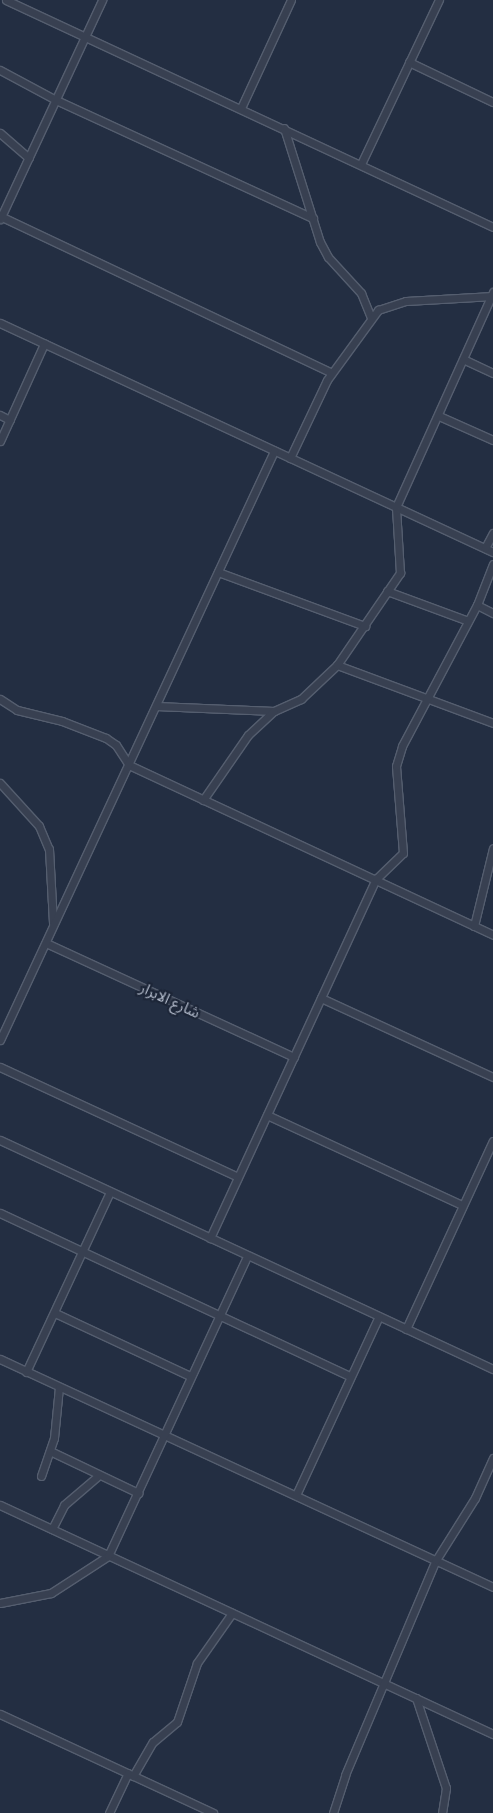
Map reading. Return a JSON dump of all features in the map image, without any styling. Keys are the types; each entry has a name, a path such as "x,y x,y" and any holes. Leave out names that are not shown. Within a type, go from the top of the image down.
{"street":[{"path":"6,0 242,108 493,227"},
{"path":"102,0 0,217 332,373"},
{"path":"242,108 292,0"},
{"path":"361,164 439,0"},
{"path":"409,62 493,102"},
{"path":"0,70 56,100 313,218"},
{"path":"284,128 313,218 328,256 361,293 371,318"},
{"path":"0,133 29,158"},
{"path":"203,800 248,735 274,711 301,699 337,665 400,573 396,507 465,360 492,295 406,300 385,306 371,318 332,373 290,458"},
{"path":"0,323 493,552"},
{"path":"0,441 44,344"},
{"path":"465,360 493,373"},
{"path":"0,415 10,420"},
{"path":"439,416 493,440"},
{"path":"0,1040 274,451"},
{"path":"486,548 493,533"},
{"path":"210,1238 376,879 403,853 396,766 402,746 477,604 493,564"},
{"path":"218,572 364,626"},
{"path":"387,591 468,621"},
{"path":"477,604 493,613"},
{"path":"337,665 426,700 493,723"},
{"path":"0,699 16,710 62,720 106,738 116,745 129,765 493,935"},
{"path":"156,706 274,711"},
{"path":"0,783 39,826 49,848 55,910 53,929"},
{"path":"474,926 493,848"},
{"name":"شارع الابرار","path":"46,943 294,1057"},
{"path":"321,998 493,1077"},
{"path":"0,1066 238,1177"},
{"path":"267,1115 462,1205"},
{"path":"0,1140 493,1369"},
{"path":"406,1329 493,1141"},
{"path":"26,1372 110,1192"},
{"path":"0,1213 349,1376"},
{"path":"0,1603 51,1594 108,1556 138,1493 162,1435 247,1256"},
{"path":"55,1313 190,1376"},
{"path":"296,1494 349,1376 379,1316"},
{"path":"0,1360 162,1435 296,1494 493,1587"},
{"path":"41,1476 50,1450 59,1387"},
{"path":"50,1450 138,1493"},
{"path":"333,1813 384,1683 436,1560 475,1498 493,1458"},
{"path":"52,1529 64,1505 99,1475"},
{"path":"0,1505 493,1734"},
{"path":"109,1813 130,1775 153,1742 177,1722 198,1663 232,1613"},
{"path":"416,1698 446,1788 442,1813"},
{"path":"0,1714 213,1813"}]}
